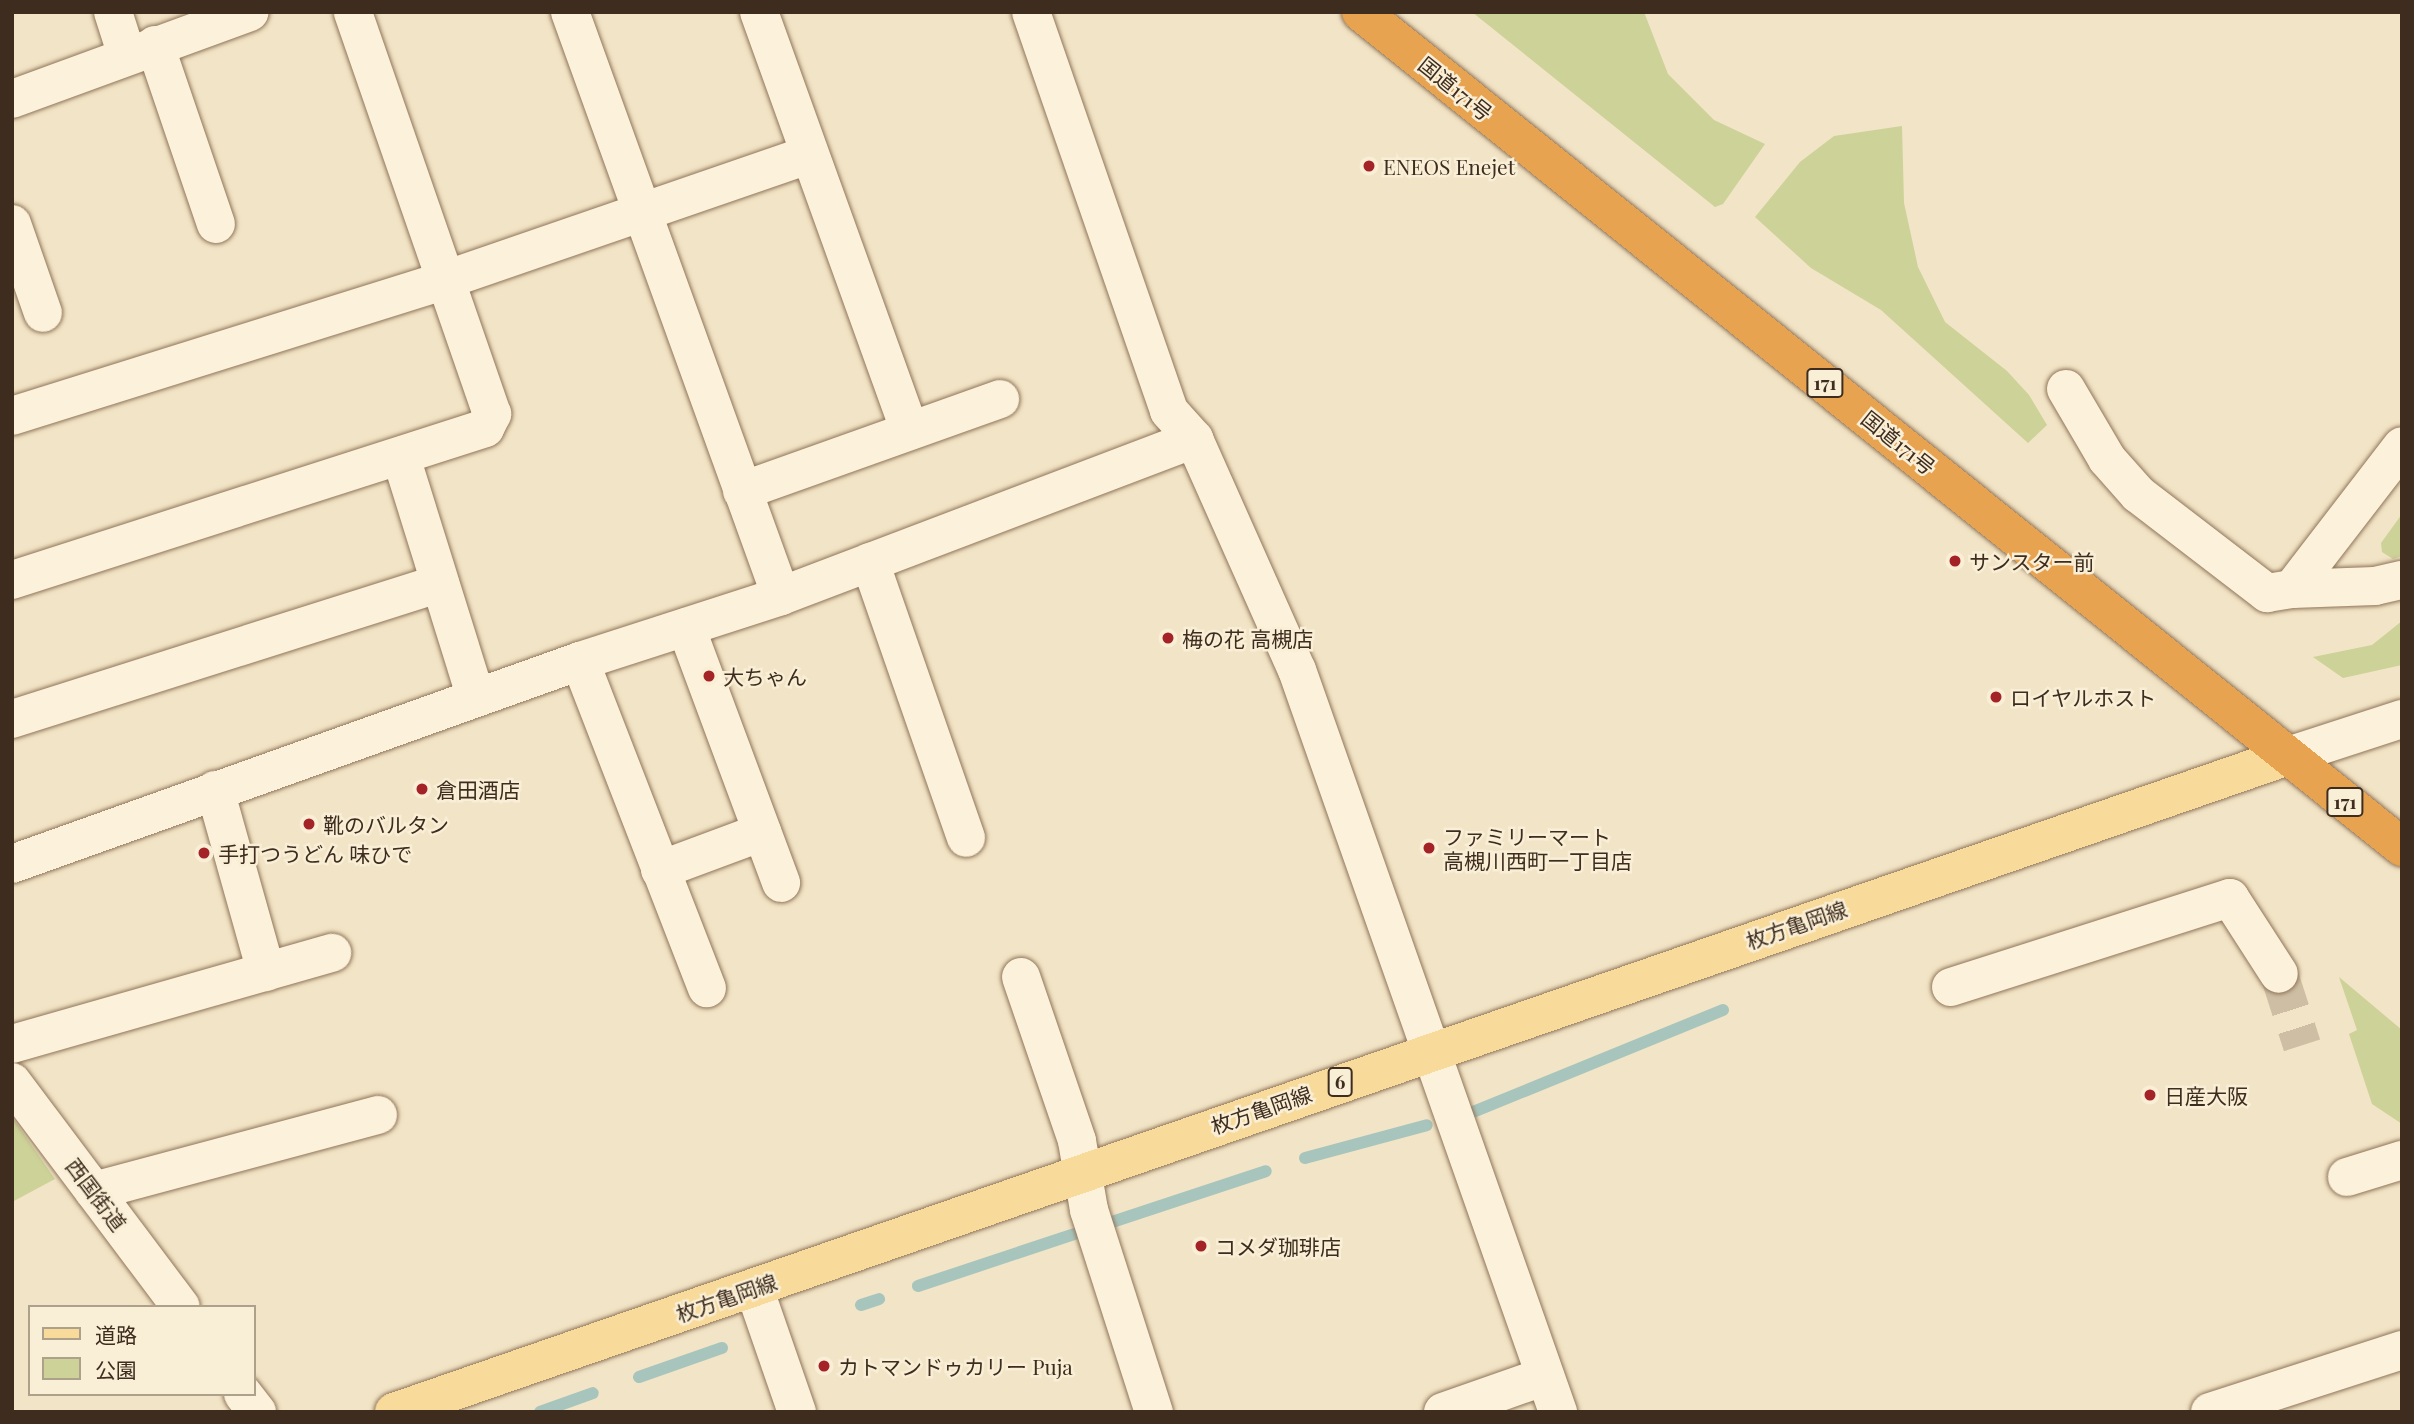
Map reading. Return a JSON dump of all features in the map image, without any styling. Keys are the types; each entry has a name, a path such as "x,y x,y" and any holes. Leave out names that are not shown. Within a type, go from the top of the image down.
{"highway":[{"name":"国道171号","path":"1361,12 2402,847"}],"main road":[{"name":"枚方亀岡線","path":"394,1412 1428,1051 2288,756"}],"street":[{"path":"113,12 141,50 216,224"},
{"path":"12,99 250,12"},
{"path":"12,580 485,428 492,414 353,12"},
{"path":"570,12 781,596"},
{"path":"759,12 808,155 910,431"},
{"path":"1031,12 1169,411 1194,439 1297,670 1428,1051 1558,1412"},
{"path":"12,416 444,280 808,155"},
{"path":"12,224 43,313"},
{"path":"2066,389 2107,458 2138,494 2267,593 2292,589 2375,586 2402,580"},
{"path":"742,491 1000,400"},
{"path":"12,864 580,661 781,596 1194,439"},
{"path":"2292,589 2402,446"},
{"path":"401,457 476,698"},
{"path":"870,562 966,838"},
{"path":"12,719 440,583"},
{"path":"686,627 781,883"},
{"path":"580,661 707,988"},
{"path":"2288,756 2402,719"},
{"path":"215,790 266,972"},
{"path":"660,870 762,832"},
{"path":"1951,987 2230,898 2279,974"},
{"path":"12,1044 332,953"},
{"path":"1021,977 1077,1141 1089,1210 1154,1412"},
{"name":"西国街道","path":"12,1082 180,1305"},
{"path":"94,1191 378,1115"},
{"path":"2347,1177 2402,1160"},
{"path":"754,1288 797,1412"},
{"path":"2210,1412 2402,1350"},
{"path":"1443,1412 1544,1377"},
{"path":"245,1396 257,1412"}],"green space":[{"path":"1472,12 1644,12 1668,74 1714,120 1765,144 1723,204 1715,207"},
{"path":"1902,126 1904,203 1918,267 1945,322 2007,371 2029,395 2047,425 2028,443 1881,310 1811,268 1755,217 1800,162 1834,136"},
{"path":"2402,514 2402,556 2393,559 2382,552 2381,543"},
{"path":"2402,621 2402,665 2343,678 2313,657 2372,645"},
{"path":"2339,977 2402,1030 2402,1124 2372,1104 2349,1034 2357,1030"},
{"path":"12,1117 55,1179 12,1202"}],"waterway":[{"path":"1473,1112 1723,1010"},
{"path":"1305,1158 1427,1125"},
{"path":"1109,1223 1266,1171"},
{"path":"918,1286 1083,1231"},
{"path":"861,1305 879,1299"},
{"path":"639,1377 722,1348"},
{"path":"540,1412 593,1393"}],"tunnel":[{"path":"2279,974 2302,1045"}],"place":[{"name":"ENEOS Enejet","path":"1369,166"},
{"name":"サンスター前","path":"1955,561"},
{"name":"梅の花 高槻店","path":"1168,638"},
{"name":"大ちゃん","path":"709,676"},
{"name":"ロイヤルホスト","path":"1996,697"},
{"name":"倉田酒店","path":"422,789"},
{"name":"靴のバルタン","path":"309,824"},
{"name":"ファミリーマート 高槻川西町一丁目店","path":"1429,848"},
{"name":"手打つうどん 味ひで","path":"204,853"},
{"name":"日産大阪","path":"2150,1095"},
{"name":"コメダ珈琲店","path":"1201,1246"},
{"name":"カトマンドゥカリー Puja","path":"824,1366"}]}
